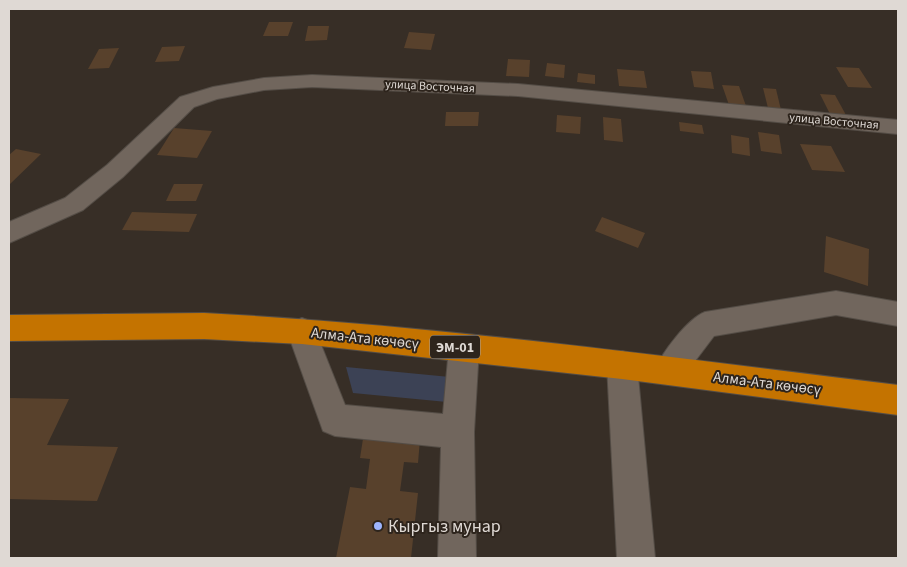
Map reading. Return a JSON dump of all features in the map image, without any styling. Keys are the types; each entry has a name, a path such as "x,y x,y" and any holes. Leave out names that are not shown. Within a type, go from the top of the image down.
{"highway":[{"name":"Алма-Ата көчөсү","path":"9,328 204,326 302,331 622,364 898,400"}],"street":[{"name":"улица Восточная","path":"9,233 74,204 115,171 187,102 213,93 264,84 312,81 518,90 898,127"},
{"path":"669,371 705,325 836,303 898,314"},
{"path":"302,331 335,420 458,432"},
{"path":"457,558 458,432 464,348"},
{"path":"622,364 636,558"}],"shaded area":[{"path":"346,367 450,377 447,402 353,393"}],"building":[{"path":"269,22 293,22 288,36 263,36"},
{"path":"308,26 329,26 327,40 305,41"},
{"path":"409,32 435,34 431,50 404,48"},
{"path":"185,46 179,61 155,62 162,47"},
{"path":"119,48 109,68 88,69 99,49"},
{"path":"508,59 530,60 529,77 506,76"},
{"path":"547,63 565,65 564,78 545,76"},
{"path":"836,67 859,68 872,88 848,87"},
{"path":"617,69 644,71 647,88 619,86"},
{"path":"691,71 711,72 714,89 694,87"},
{"path":"578,73 595,75 595,84 577,82"},
{"path":"722,85 739,86 746,106 729,105"},
{"path":"763,88 776,89 781,110 768,108"},
{"path":"820,94 835,95 846,115 830,114"},
{"path":"446,112 479,112 478,126 445,126"},
{"path":"557,115 581,117 580,134 556,132"},
{"path":"603,117 621,119 623,142 604,140"},
{"path":"679,122 702,125 704,134 680,131"},
{"path":"174,128 212,131 197,158 157,155"},
{"path":"758,132 779,135 782,154 761,151"},
{"path":"731,135 749,138 750,156 732,153"},
{"path":"800,144 831,146 845,172 812,170"},
{"path":"16,149 41,154 9,185 9,155"},
{"path":"174,184 203,184 196,201 166,201"},
{"path":"132,212 197,214 189,232 122,230"},
{"path":"602,217 645,233 638,248 595,231"},
{"path":"826,236 869,249 868,286 824,272"},
{"path":"9,398 69,399 47,445 118,447 97,501 9,499"},
{"path":"367,413 422,416 418,463 404,462 400,491 418,493 411,558 336,558 350,487 366,489 370,459 360,458"}],"place":[{"name":"Кыргыз мунар","path":"378,526"}]}
